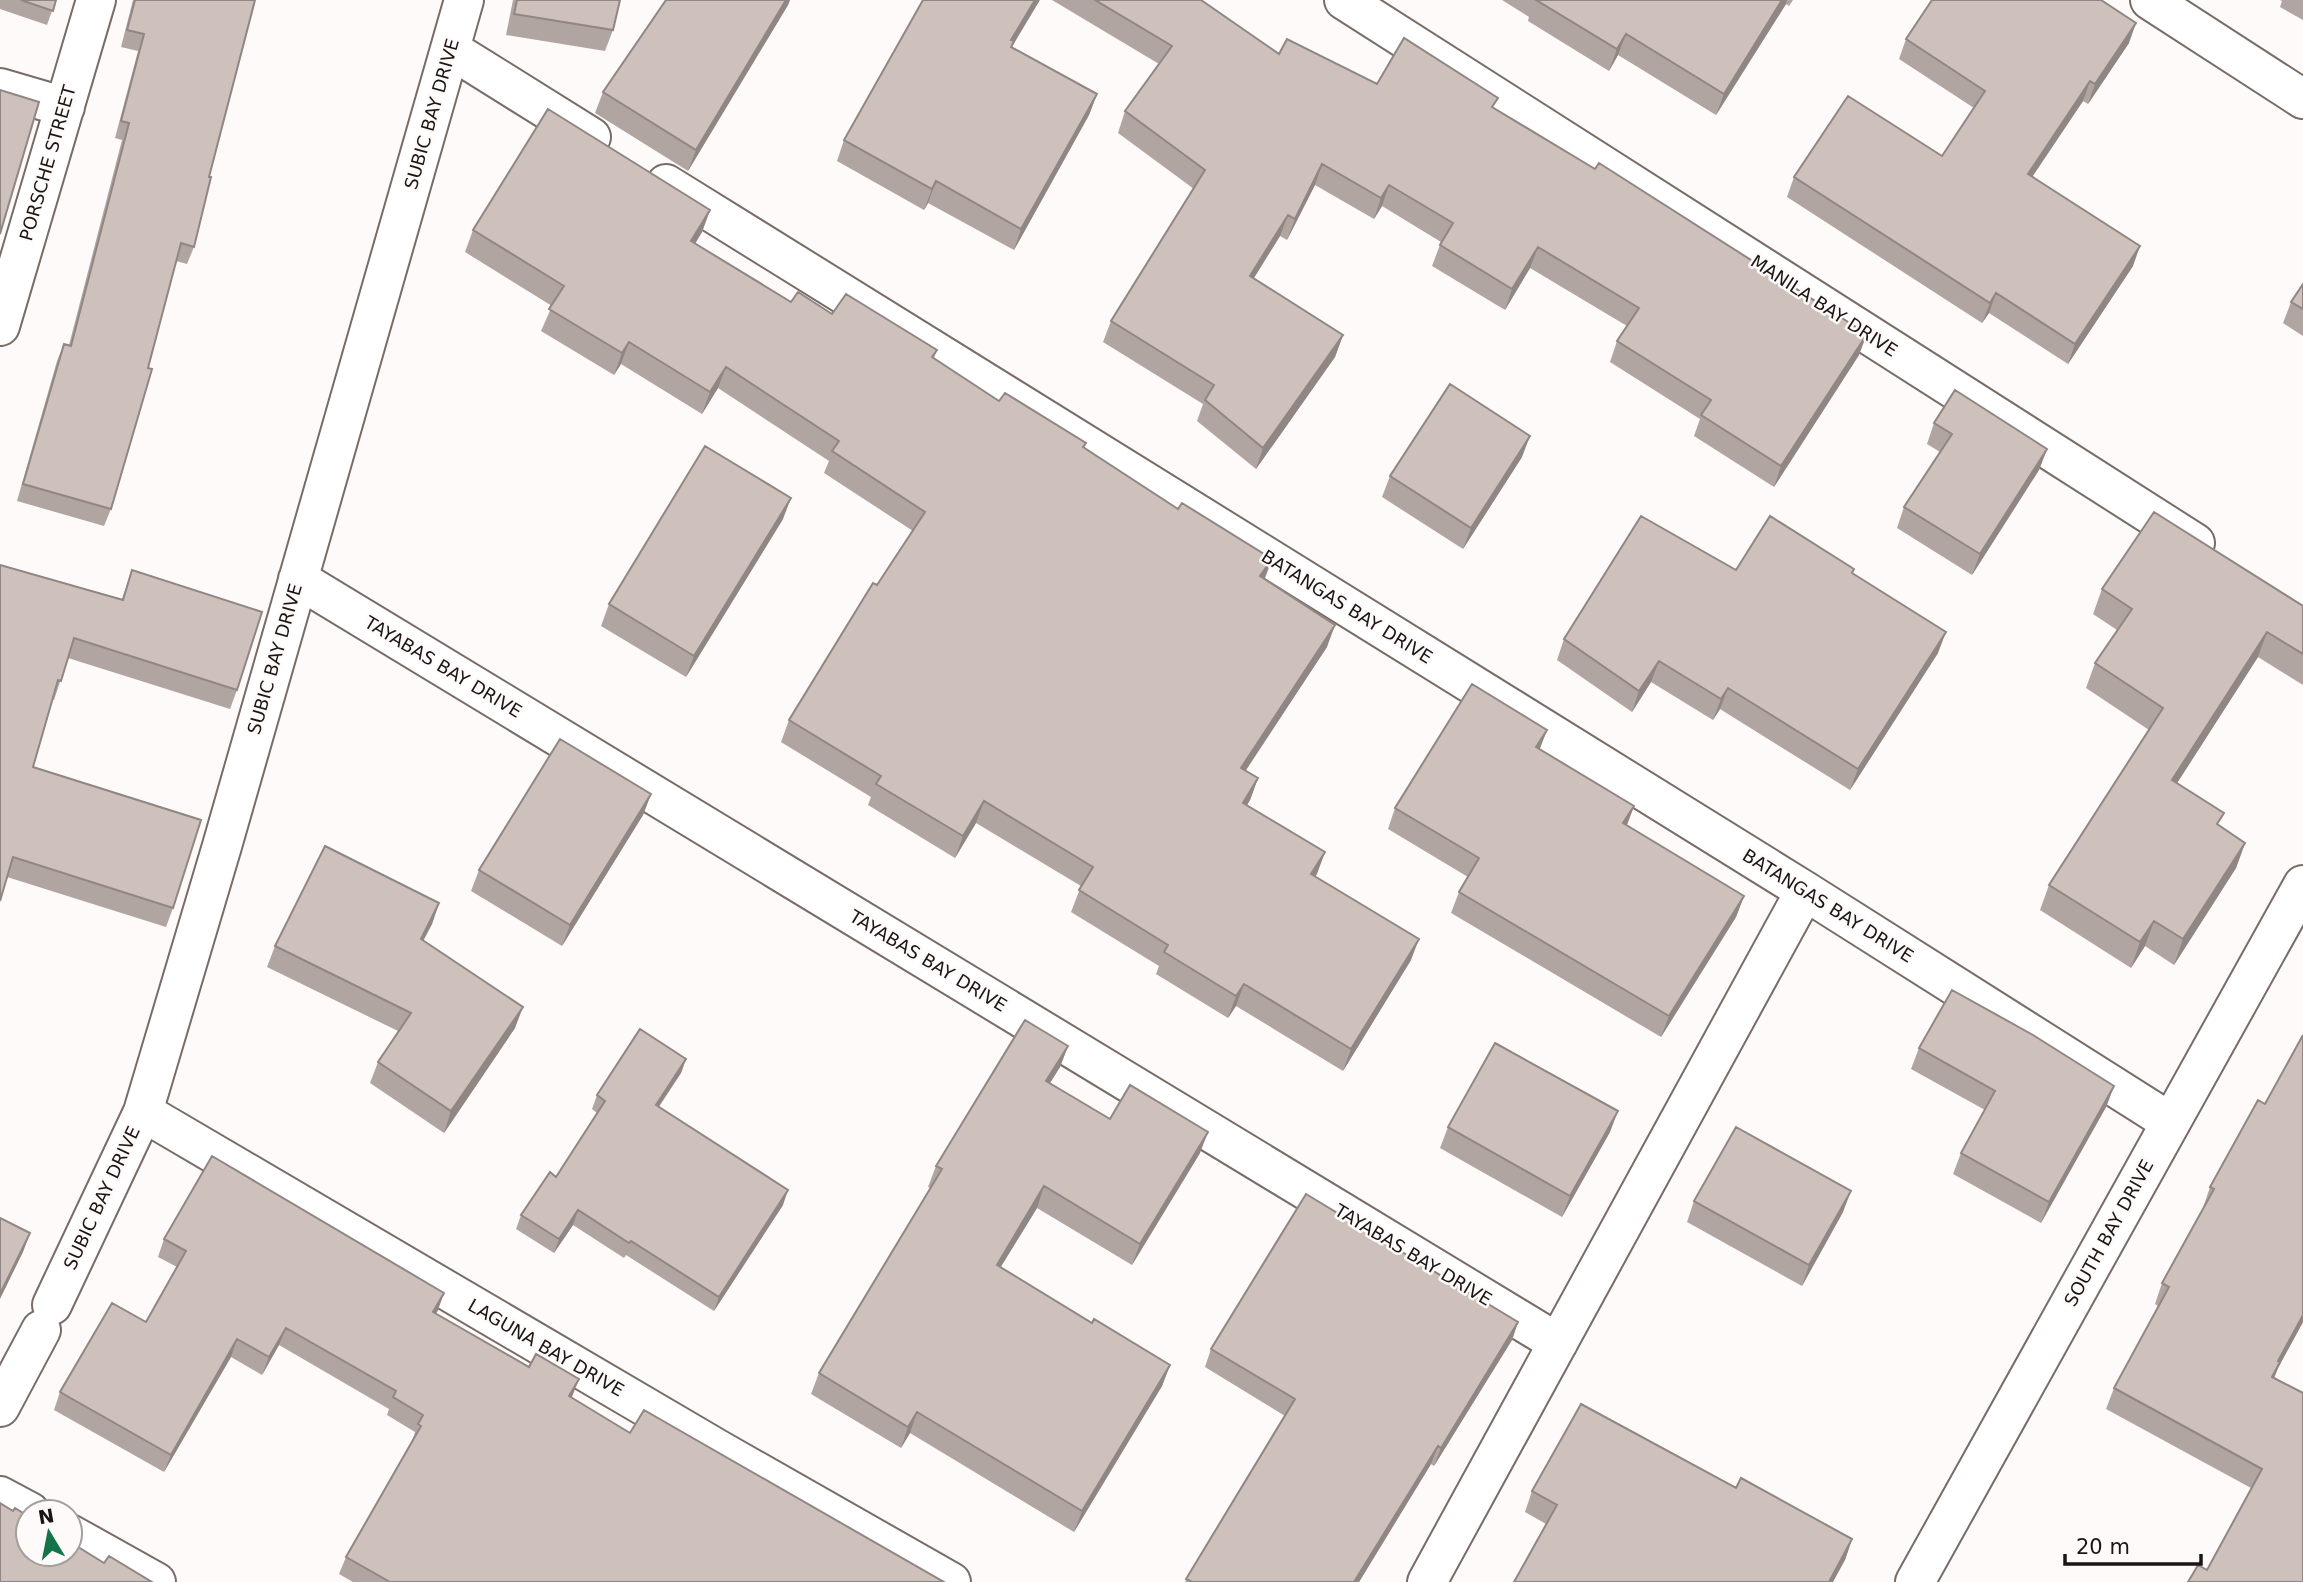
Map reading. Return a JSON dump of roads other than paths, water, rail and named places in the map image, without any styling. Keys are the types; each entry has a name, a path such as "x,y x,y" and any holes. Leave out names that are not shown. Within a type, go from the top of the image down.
{"street":[{"name":"PORSCHE STREET","path":"0,326 96,0"},
{"name":"SUBIC BAY DRIVE","path":"0,1407 46,1318 143,1112 464,0"},
{"name":"MANILA BAY DRIVE","path":"1344,0 2221,560"},
{"path":"2150,0 2303,99"},
{"name":"BATANGAS BAY DRIVE","path":"450,49 1805,891 2170,1122"},
{"path":"0,88 65,107"},
{"name":"TAYABAS BAY DRIVE","path":"298,579 1558,1343"},
{"name":"SOUTH BAY DRIVE","path":"1915,1582 2303,885"},
{"path":"1427,1582 1805,891"},
{"name":"LAGUNA BAY DRIVE","path":"143,1112 719,1450 951,1582"},
{"path":"84,1542 156,1582"}]}
